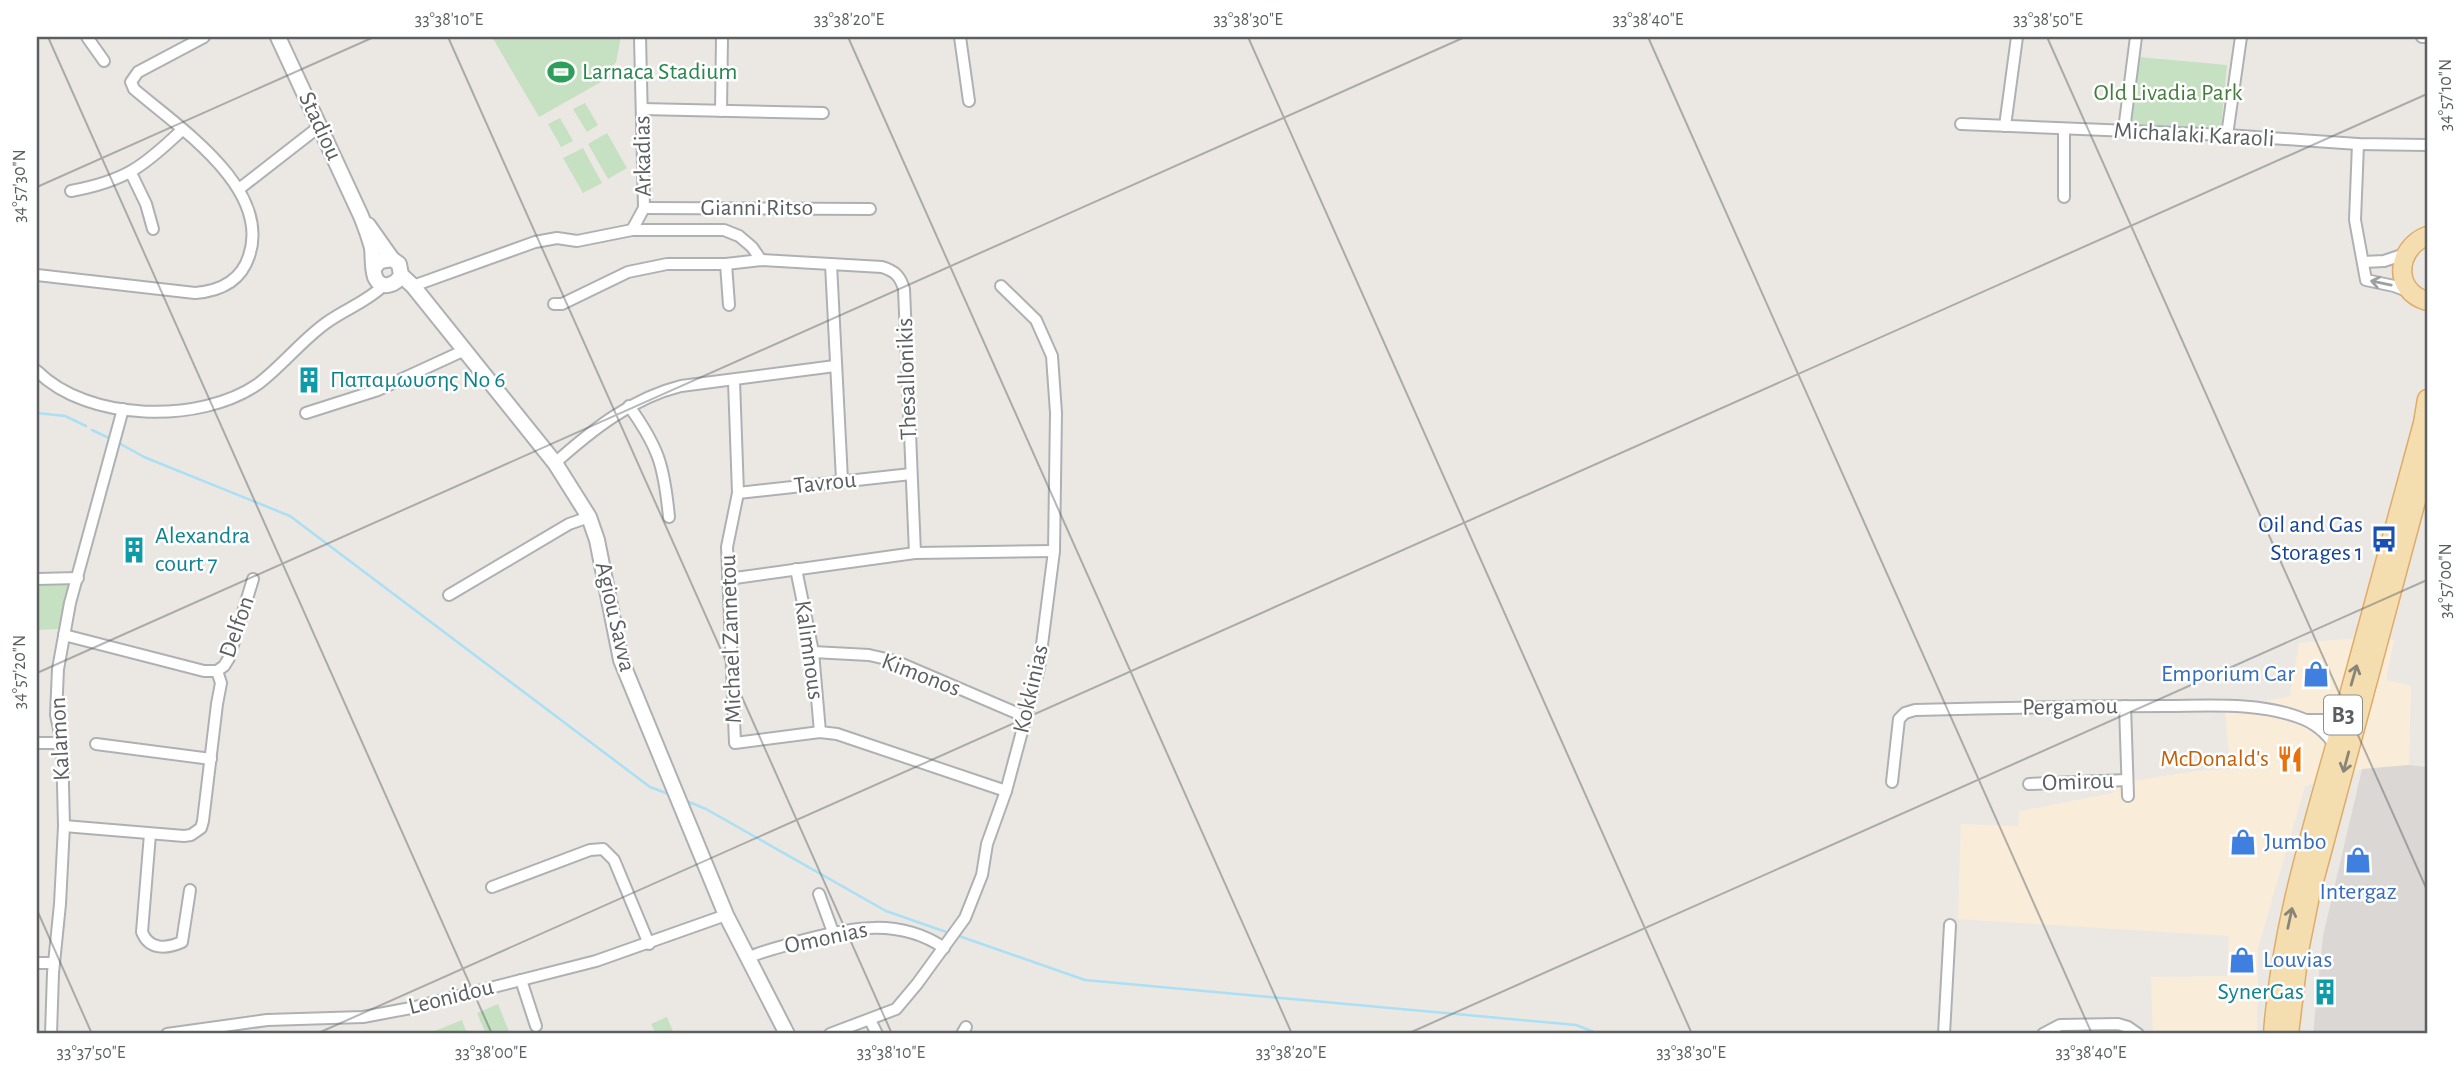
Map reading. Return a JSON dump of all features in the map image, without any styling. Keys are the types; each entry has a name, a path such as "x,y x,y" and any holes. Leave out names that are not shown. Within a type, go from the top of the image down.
{"main road":[{"path":"2427,236 2411,246 2405,254 2403,275 2421,298 2427,319"},
{"name":"B3","path":"2273,1034 2288,927 2316,808 2423,423 2427,399"},
{"name":"B3","path":"2289,1034 2300,942 2310,896 2427,460"}],"street":[{"path":"87,37 104,61"},
{"path":"37,275 195,293 210,292 222,287 240,274 252,249 252,230 239,189 221,164 134,89 132,79 138,72 204,37"},
{"name":"Stadiou","path":"278,37 361,216 371,247 374,268"},
{"name":"Arkadias","path":"632,230 644,208 640,37"},
{"path":"721,111 722,37"},
{"path":"960,37 969,101"},
{"path":"2006,127 2017,37"},
{"path":"2124,130 2136,37"},
{"path":"2227,135 2241,37"},
{"path":"2422,37 2427,37"},
{"path":"642,109 823,113"},
{"name":"Michalaki Karaoli","path":"1961,124 2227,135 2358,144 2427,145"},
{"path":"239,189 320,126"},
{"path":"71,191 106,184 131,173 145,164 182,130"},
{"path":"2064,130 2064,197"},
{"path":"2358,144 2356,220 2366,280 2394,286 2421,298"},
{"path":"131,173 146,204 153,229"},
{"name":"Gianni Ritso","path":"644,208 870,209"},
{"name":"Stadiou","path":"361,216 392,259"},
{"path":"413,286 535,242 557,238 577,241 632,230 724,230 739,236 752,247 761,260"},
{"path":"2363,262 2384,261 2405,254"},
{"path":"392,259 399,264 401,275 392,285 384,285 377,280 374,268 380,261 392,259"},
{"path":"554,304 562,304 628,272 645,267 761,260 831,264 842,480"},
{"path":"726,264 729,305"},
{"name":"Thesallonikis","path":"831,264 892,270 904,289 915,553"},
{"name":"Agiou Savva","path":"401,275 466,350 555,463 589,517 597,540 621,660 726,915 787,1034"},
{"path":"37,371 51,384 69,394 124,409 196,410 242,393 266,377 326,323 365,300 384,285"},
{"name":"Kokkinias","path":"830,1034 889,1013 902,1003 957,932 982,875 987,844 1006,791 1039,668 1054,551 1056,413 1052,356 1036,320 1001,286"},
{"path":"306,413 378,390 466,350"},
{"path":"555,463 629,406 657,392 681,386 835,366"},
{"name":"Michael Zannetou","path":"734,380 738,493 727,547 735,743 820,732 845,736 1006,791"},
{"path":"629,406 649,435 660,460 665,478 668,517"},
{"name":"Kalamon","path":"51,1034 53,963 60,904 64,826 62,743 57,715 57,691 70,603 124,409"},
{"name":"Tavrou","path":"738,493 911,474"},
{"path":"449,595 569,524 589,517"},
{"path":"728,579 915,553 1054,551"},
{"name":"Kalimnous","path":"796,569 813,652 820,732"},
{"path":"37,579 78,578"},
{"name":"Delfon","path":"217,671 229,658 253,579"},
{"path":"64,635 204,671 217,671 221,683 201,828 184,836 64,826"},
{"name":"Kimonos","path":"813,652 869,655 895,661 1026,717"},
{"name":"Pergamou","path":"1892,782 1898,723 1902,714 1908,711 2125,706 2254,708 2278,711 2305,720 2325,734 2335,746"},
{"name":"Omirou","path":"2125,706 2128,796"},
{"name":"Pergamou","path":"2305,720 2330,720 2344,711"},
{"path":"37,743 62,743"},
{"path":"96,744 211,759"},
{"name":"Omirou","path":"2029,784 2127,780"},
{"path":"150,834 142,932 145,941 155,947 174,946 182,942 190,890"},
{"path":"492,887 590,850 603,849 614,860 649,944"},
{"path":"819,894 833,933"},
{"name":"Leonidou","path":"167,1034 246,1029 267,1020 363,1017 411,1008 575,967 649,944 726,915"},
{"path":"1944,1034 1950,925"},
{"name":"Omonias","path":"747,958 833,933 880,926 900,929 946,946"},
{"path":"37,963 53,963"},
{"path":"521,981 536,1026"},
{"path":"870,1020 877,1034"},
{"path":"2043,1034 2060,1025 2105,1024 2124,1025 2138,1034"}],"shaded area":[{"path":"2348,639 2394,640 2386,680 2411,686 2409,765 2362,769 2305,786 2258,948 2257,1034 2153,1034 2151,977 2227,976 2229,936 1958,919 1961,824 2018,826 2020,811 2113,793 2119,783 2196,771 2230,769 2225,709 2290,696 2299,643"},
{"path":"2409,765 2427,767 2427,1034 2313,1034 2323,936 2362,769"}],"green space":[{"name":"Larnaca Stadium","path":"492,37 621,37 616,62 601,82 539,117"},
{"name":"Old Livadia Park","path":"2139,57 2227,65 2221,128 2124,126"},
{"path":"585,103 598,125 587,132 573,109"},
{"path":"560,118 573,141 561,147 548,124"},
{"path":"607,133 627,168 608,179 588,144"},
{"path":"583,148 602,183 583,193 563,158"},
{"path":"37,585 71,585 60,629 37,630"},
{"path":"498,1004 510,1034 486,1034 477,1013"},
{"path":"667,1017 674,1034 656,1034 651,1024"},
{"path":"462,1020 467,1034 427,1034"}],"waterway":[{"path":"37,413 65,416 86,426"},
{"path":"92,430 111,439"},
{"path":"117,442 144,457 290,516 650,787 671,795"},
{"path":"684,800 706,809 886,911 949,933"},
{"path":"956,935 1085,980 1576,1025 1599,1034"}],"place":[{"name":"Larnaca Stadium","path":"561,72"},
{"name":"Παπαμωυσης No 6","path":"309,380"},
{"name":"Oil and Gas Storages 1","path":"2384,539"},
{"name":"Alexandra court 7","path":"134,550"},
{"name":"Emporium Car","path":"2316,674"},
{"name":"McDonald's","path":"2290,759"},
{"name":"Jumbo","path":"2243,842"},
{"name":"Intergaz","path":"2358,860"},
{"name":"Louvias","path":"2242,960"},
{"name":"SynerGas","path":"2325,992"}]}
